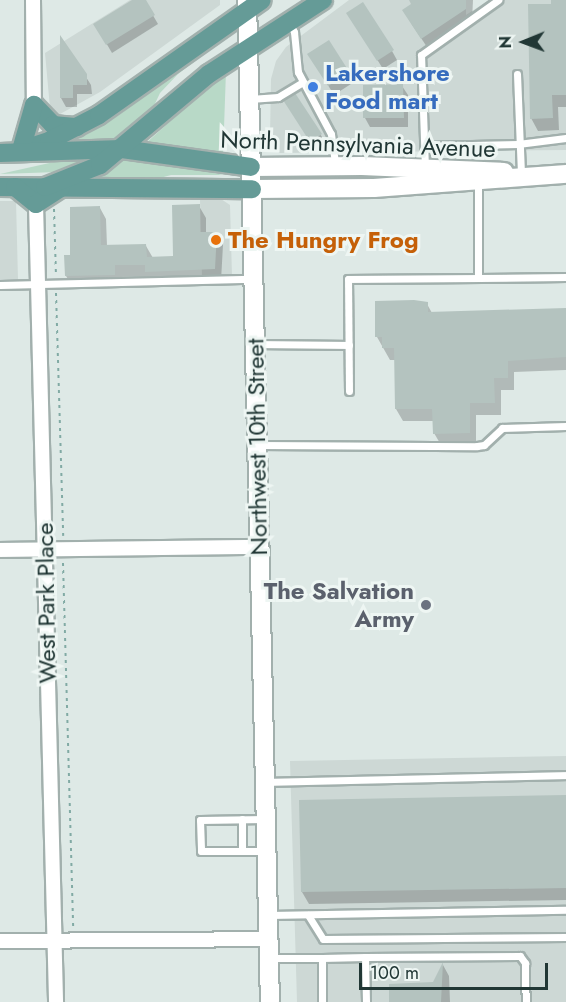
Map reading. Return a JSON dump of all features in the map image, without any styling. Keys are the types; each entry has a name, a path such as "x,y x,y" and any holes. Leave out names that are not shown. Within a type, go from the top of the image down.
{"main road":[{"path":"8,187 36,204 54,187 100,165 188,92 248,48 322,0"},
{"path":"21,150 77,127 252,3"},
{"name":"Northwest 10th Street","path":"252,3 248,48 270,1002"},
{"path":"34,105 53,125 77,127"},
{"path":"21,150 31,128 34,105"},
{"name":"North Pennsylvania Avenue","path":"0,153 21,150 61,154 122,149 251,167 335,166 566,174"},
{"name":"North Pennsylvania Avenue","path":"8,187 252,189 478,182 529,174"}],"street":[{"path":"33,0 34,105"},
{"name":"West Park Place","path":"36,204 56,1002"},
{"path":"0,550 258,547"},
{"path":"0,941 268,939"}],"lane":[{"path":"425,168 421,55 498,0"},
{"path":"289,22 294,32 298,72 332,134 335,166"},
{"path":"517,74 518,144 529,174"},
{"path":"249,99 278,97 303,82"},
{"path":"424,146 518,144 566,138"},
{"path":"478,182 478,278"},
{"path":"349,391 348,279 566,277"},
{"path":"0,285 254,279"},
{"path":"256,344 349,345"},
{"path":"256,445 484,446 502,428 566,426"},
{"path":"266,782 566,775"},
{"path":"242,819 242,851"},
{"path":"267,819 200,820 201,851 267,851"},
{"path":"269,915 566,910"},
{"path":"308,915 323,939 566,937"},
{"path":"269,958 520,956 525,963 526,1002"},
{"path":"365,957 366,1002"},
{"path":"322,958 322,1002"}],"shaded area":[{"path":"130,0 220,0 220,5 100,92 51,119 45,53"},
{"path":"349,0 466,0 466,15 489,0 566,0 566,150 279,153 270,137 271,79 276,61 286,47"},
{"name":"The Hungry Frog","path":"200,199 221,199 230,205 232,276 202,277"},
{"path":"0,201 16,201 18,280 0,281"},
{"path":"566,756 566,1002 297,1002 290,761"}],"green space":[{"path":"215,46 178,74 160,93 152,110 121,141 64,147 113,119"},
{"path":"226,71 223,156 145,144"},
{"path":"125,156 142,157 223,175 171,175 149,181 90,179"},
{"path":"97,157 57,172 0,174 72,158"}],"building":[{"path":"132,0 146,0 155,15 106,45 93,24"},
{"path":"409,0 466,0 466,9 421,39 402,10 411,4"},
{"path":"551,0 566,0 566,95 552,95 553,118 530,119 528,4 551,4"},
{"path":"363,2 394,50 377,61 346,13"},
{"path":"60,35 87,74 87,85 73,85 73,98 60,98"},
{"path":"329,40 350,73 328,86 307,54"},
{"path":"403,84 404,118 363,118 363,85"},
{"path":"295,93 322,134 310,142 283,100"},
{"path":"200,204 200,232 217,232 215,269 145,272 145,265 115,265 115,275 65,276 64,255 70,255 70,207 100,206 101,245 146,244 147,257 173,256 172,205"},
{"path":"375,301 428,302 428,312 566,308 566,357 508,361 508,378 494,378 495,403 470,403 470,433 433,434 432,409 395,409 394,348 382,348 382,337 375,337"},
{"path":"566,795 566,888 301,892 299,800"},
{"path":"443,962 441,1002 389,1002 389,984 433,982"}],"place":[{"name":"Lakershore Food mart","path":"313,87"},
{"name":"The Hungry Frog","path":"216,240"},
{"name":"The Salvation Army","path":"426,605"}]}
